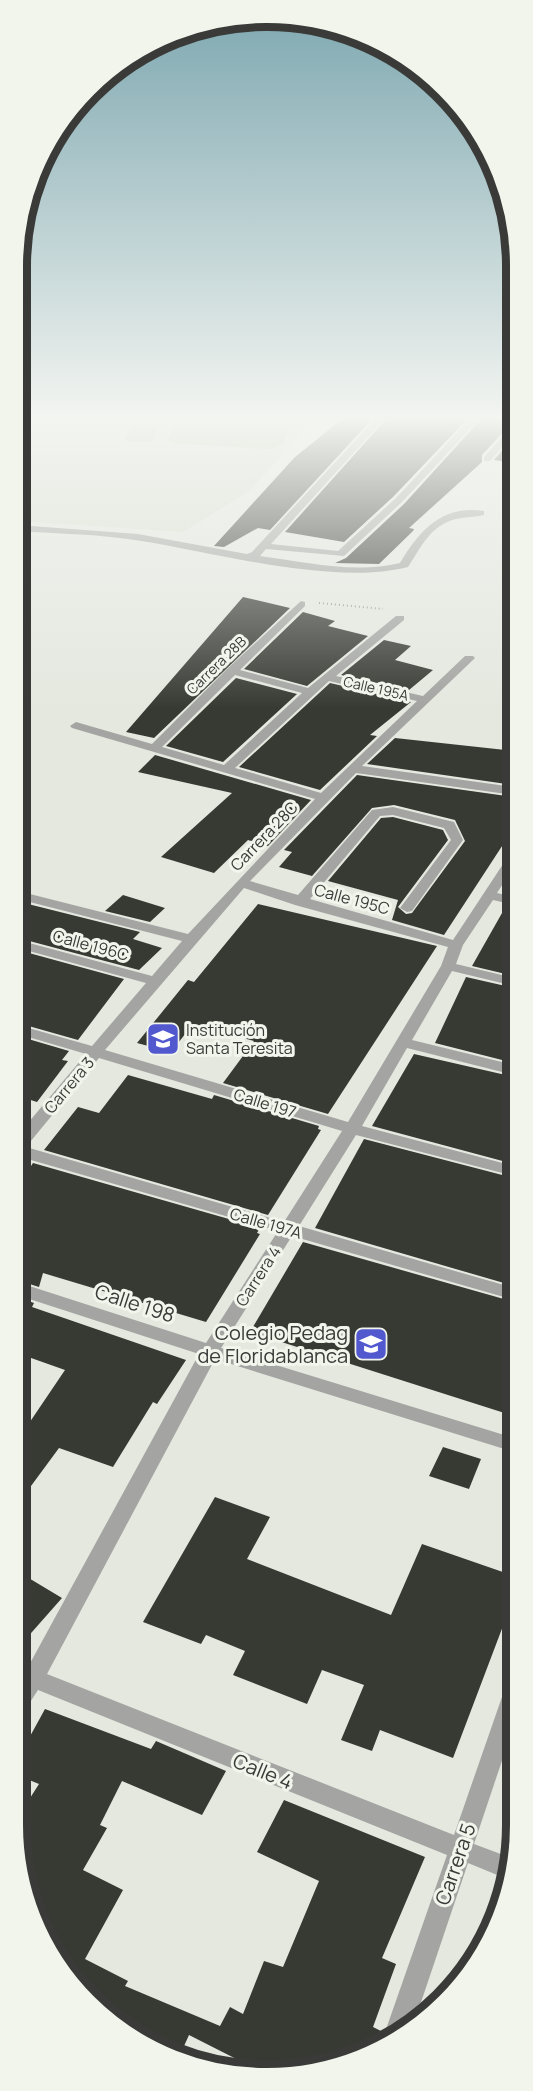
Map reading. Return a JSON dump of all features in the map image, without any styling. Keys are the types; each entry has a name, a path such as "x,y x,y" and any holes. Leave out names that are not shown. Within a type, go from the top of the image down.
{"street":[{"path":"256,553 293,514"},
{"path":"256,553 340,554 384,514"},
{"path":"27,529 138,537 256,553 331,567 381,569 404,565 426,529 434,524 479,514"},
{"name":"Carrera 28B","path":"154,749 301,604"},
{"path":"226,770 327,677 400,618"},
{"name":"Carrera 28C","path":"97,1051 154,981 240,883 323,798 469,658"},
{"path":"231,671 310,692"},
{"name":"Calle 195A","path":"327,677 426,700"},
{"path":"76,726 323,798"},
{"path":"355,769 506,790"},
{"path":"300,902 376,813 393,811 449,825 457,840 407,908"},
{"name":"Carrera 4","path":"27,1672 210,1351 352,1129 448,966 456,945 506,870"},
{"name":"Calle 195C","path":"240,883 456,945"},
{"path":"489,895 506,899"},
{"path":"27,897 191,939"},
{"name":"Calle 196C","path":"27,946 154,981"},
{"path":"448,966 506,980"},
{"name":"Calle 197","path":"27,1032 352,1129 506,1169"},
{"path":"404,1043 506,1068"},
{"name":"Carrera 3","path":"27,1137 97,1051"},
{"name":"Calle 197A","path":"27,1152 506,1292"},
{"name":"Calle 198","path":"27,1291 210,1351 506,1443"},
{"name":"Calle 4","path":"27,1677 502,1866"},
{"name":"Carrera 5","path":"401,2024 506,1717"}],"path":[{"path":"301,604 329,603 377,607 398,613 400,618"}],"shaded area":[{"path":"27,514 213,514 183,532 27,522"}],"building":[{"path":"244,514 285,514 270,530 258,528 224,547 214,546"},
{"path":"302,514 375,514 344,542 285,532"},
{"path":"394,514 425,514 409,528 414,529 413,531 379,564 335,563 346,558"},
{"path":"243,597 290,608 154,738 126,732"},
{"path":"303,612 335,621 328,626 368,636 307,686 244,669"},
{"path":"384,640 411,646 395,660 433,670 409,690 341,675"},
{"path":"236,678 297,694 223,762 166,746"},
{"path":"330,683 411,702 370,735 377,736 320,790 239,767"},
{"path":"395,738 506,750 506,784 367,764"},
{"path":"155,755 311,800 268,846 248,840 214,873 161,857 232,793 138,772"},
{"path":"357,775 506,796 506,840 444,935 392,920 398,900 328,881 381,818 393,817 443,830 448,840 398,907 406,914 412,913 465,841 455,820 394,805 372,808 312,876 279,867 292,852 284,850"},
{"path":"123,895 165,908 150,922 105,911"},
{"path":"258,904 437,946 328,1114 223,1083 254,1041 193,1024 171,1052 137,1043 188,980 194,982"},
{"path":"27,905 140,932 133,939 162,948 139,970 27,940"},
{"path":"506,906 506,974 472,966"},
{"path":"27,952 124,979 78,1040 27,1026"},
{"path":"466,977 506,986 506,1061 435,1043"},
{"path":"27,1039 69,1051 62,1060 68,1061 37,1102 27,1099"},
{"path":"414,1054 506,1075 506,1162 372,1126"},
{"path":"128,1075 212,1099 214,1095 319,1126 318,1129 321,1130 268,1215 44,1150 78,1107 99,1113"},
{"path":"364,1139 506,1176 506,1284 315,1228"},
{"path":"33,1163 260,1228 257,1233 260,1234 206,1322 43,1273 39,1287 27,1283 27,1165 31,1166"},
{"path":"303,1242 506,1300 506,1413 250,1332"},
{"path":"27,1301 34,1303 32,1307 186,1360 157,1404 153,1402 113,1467 59,1448 27,1491 27,1426 65,1370 27,1357"},
{"path":"443,1447 481,1459 469,1489 429,1476"},
{"path":"215,1497 270,1517 247,1559 391,1615 422,1544 506,1573 506,1618 453,1758 380,1730 372,1751 341,1740 364,1685 322,1670 307,1704 233,1675 245,1651 206,1635 201,1644 143,1622"},
{"path":"27,1577 62,1598 27,1638"},
{"path":"45,1709 151,1749 156,1741 226,1771 202,1815 122,1781 100,1825 107,1828 83,1870 123,1890 85,1959 128,1981 125,1986 220,2026 230,2007 243,2014 264,1961 283,1967 319,1881 257,1852 284,1800 425,1857 382,1958 396,1964 373,2027 383,2033 358,2046 328,2056 298,2062 243,2063 189,2035 183,2049 175,2046 133,2024 121,2015 97,1994 76,1970 67,1958 45,1916 35,1886 29,1856 27,1803 39,1784 27,1779 27,1742"}],"place":[{"name":"Institución Santa Teresita","path":"163,1039"},
{"name":"Colegio Pedag de Floridablanca","path":"371,1344"}]}
